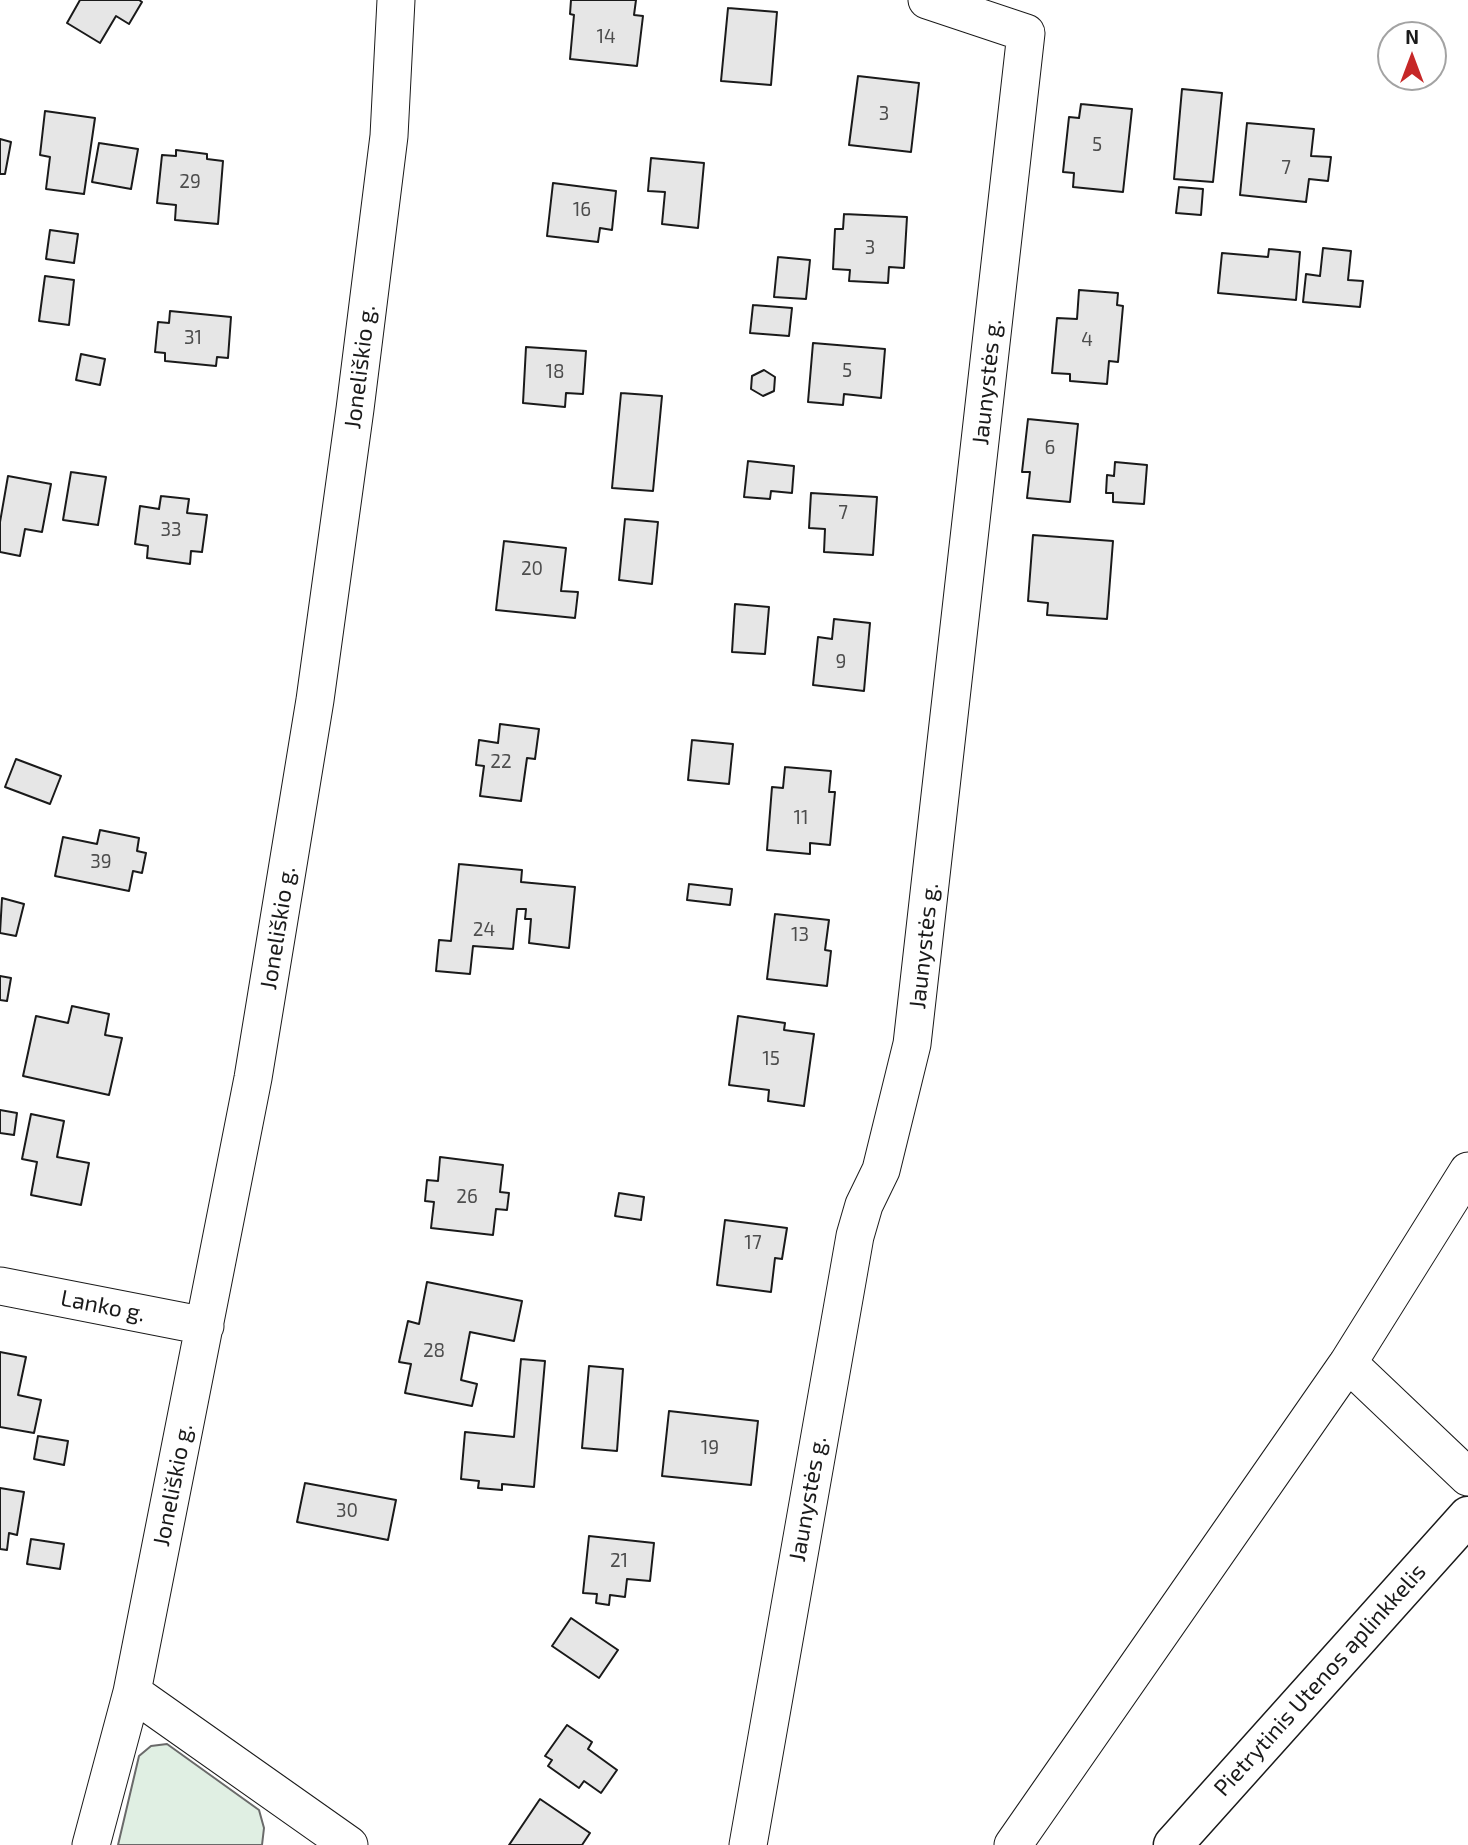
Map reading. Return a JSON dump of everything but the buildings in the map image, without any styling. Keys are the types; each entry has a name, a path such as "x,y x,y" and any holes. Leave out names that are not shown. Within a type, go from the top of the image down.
{"highway":[{"name":"Pietrytinis Utenos aplinkkelis","path":"1173,1845 1468,1516"}],"street":[{"name":"Joneliškio g.","path":"91,1845 132,1692 253,1079 315,701 355,409 389,136 396,0"},
{"name":"Jaunystės g.","path":"748,1845 855,1236 864,1205 881,1170 912,1044 1026,33 928,0"},
{"path":"1013,1845 1348,1363 1468,1171"},
{"name":"Lanko g.","path":"0,1286 205,1326"},
{"path":"1348,1363 1468,1477"},
{"path":"132,1692 349,1845"}],"green space":[{"path":"167,1744 259,1810 264,1828 262,1845 118,1845 139,1756 151,1746"}]}
